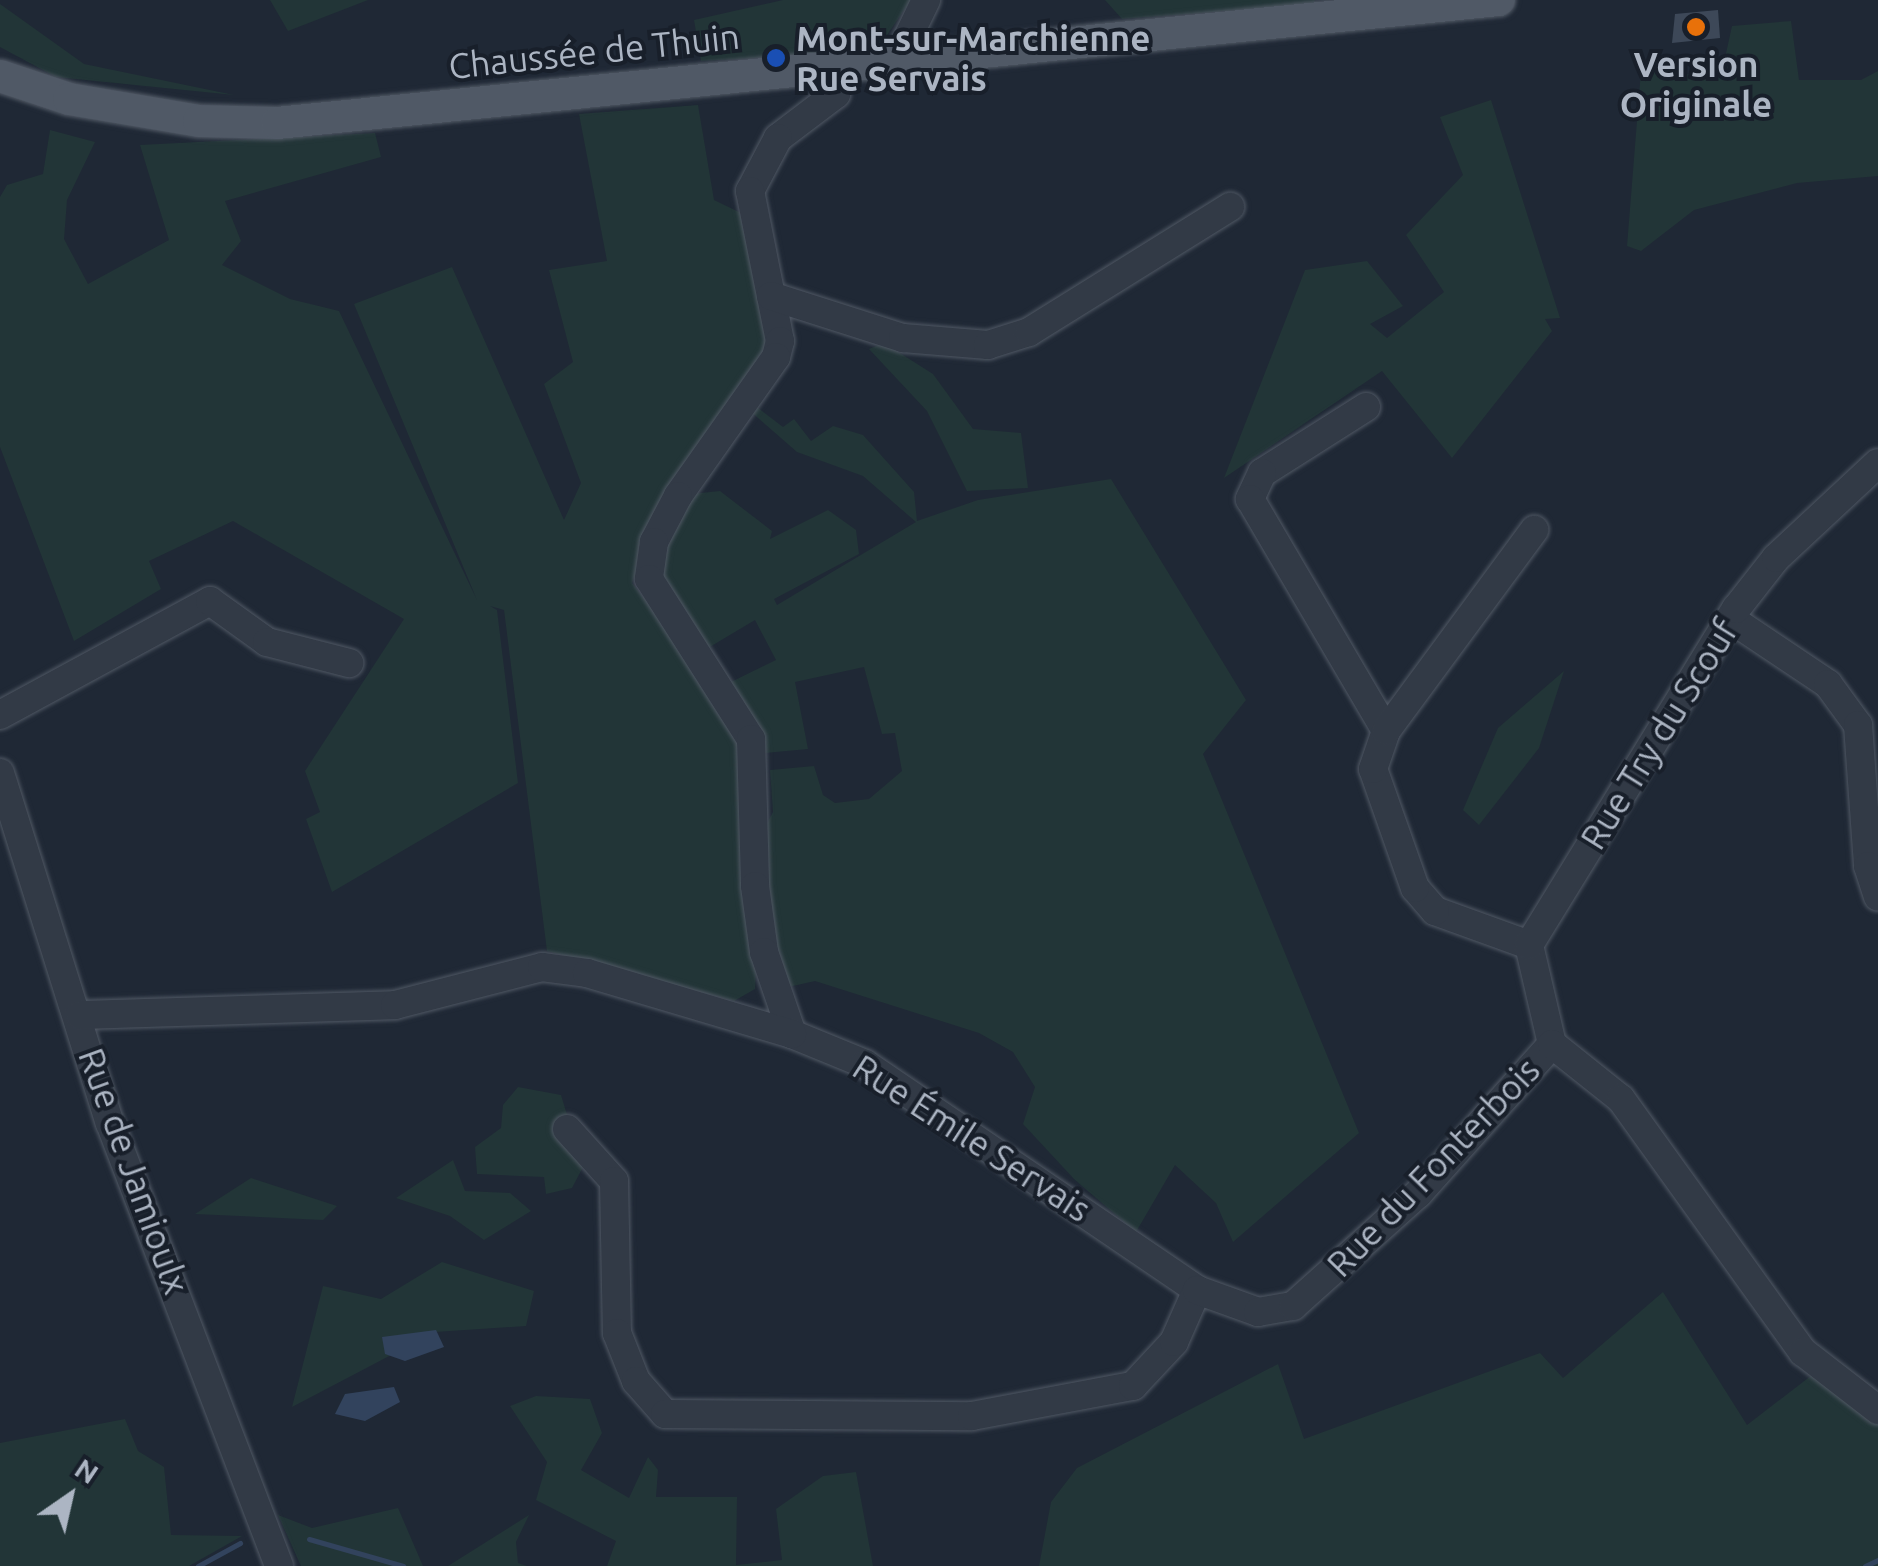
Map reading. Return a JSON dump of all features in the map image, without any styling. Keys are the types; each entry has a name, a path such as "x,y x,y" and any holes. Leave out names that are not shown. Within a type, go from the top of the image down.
{"main road":[{"name":"Chaussée de Thuin","path":"0,76 125,108 277,123 1499,0"}],"street":[{"path":"897,60 926,0"},
{"path":"792,1034 759,919 746,723 648,572 678,496 776,357 771,296 750,192 778,138 836,94 836,66"},
{"path":"771,296 902,338 988,345 1029,332 1230,208"},
{"path":"1366,407 1262,473 1250,499 1386,731"},
{"name":"Rue Try du Scouf","path":"1528,946 1731,619 1776,558 1878,462"},
{"path":"1534,530 1386,731 1375,750 1376,790 1415,888 1435,911 1528,946 1552,1044"},
{"path":"0,714 210,602 266,642 349,663"},
{"path":"1731,619 1828,684 1858,725 1868,866 1878,896"},
{"name":"Rue de Jamioulx","path":"0,774 80,1015 110,1123 279,1566"},
{"name":"Rue Émile Servais","path":"80,1015 395,1005 542,967 588,973 792,1034 865,1064 1196,1290"},
{"name":"Rue du Fonterbois","path":"1196,1290 1258,1312 1293,1306 1418,1194 1552,1044 1621,1100 1803,1352 1878,1410"},
{"path":"567,1129 614,1181 617,1332 636,1381 673,1419 972,1416 1105,1396 1153,1371 1196,1290"}],"shaded area":[{"path":"270,0 368,0 288,31"},
{"path":"783,0 911,0 876,51 701,61 694,20"},
{"path":"1105,0 1314,0 1317,4 1122,19"},
{"path":"0,4 84,64 234,95 56,77 0,47"},
{"path":"1791,21 1799,80 1861,80 1878,71 1878,176 1797,183 1694,210 1641,251 1627,246 1641,71 1721,76 1732,26"},
{"path":"1491,100 1560,318 1545,319 1552,331 1452,458 1382,371 1224,478 1305,270 1367,261 1403,306 1370,324 1387,338 1444,292 1406,235 1463,175 1440,117"},
{"path":"698,105 714,200 741,213 774,344 650,531 632,583 735,712 757,954 755,989 734,1001 547,951 504,610 490,606 497,610 518,783 332,892 306,819 320,812 305,771 404,619 233,521 149,561 161,589 74,641 0,447 0,197 7,185 43,174 50,130 95,142 67,200 64,239 88,284 169,240 140,145 375,133 381,157 225,201 241,241 222,265 290,299 339,311 477,600 354,304 452,267 564,520 581,483 544,384 573,362 549,270 607,261 579,114"},
{"path":"884,343 933,374 973,429 1021,433 1028,488 967,491 927,411 869,349"},
{"path":"753,404 783,427 794,419 811,441 833,426 863,435 914,492 917,521 978,500 1111,479 1246,700 1203,754 1359,1133 1233,1242 1216,1203 1175,1165 1136,1232 1075,1180 1023,1124 1035,1087 1013,1052 979,1033 815,981 784,988 771,945 764,829 773,812 770,770 814,766 823,795 835,803 869,799 902,771 895,733 882,734 864,667 795,682 808,749 765,753 731,682 776,660 755,620 703,651 668,602 657,554 691,494 720,491 772,531 770,539 828,510 856,530 859,554 774,599 777,605 916,522 863,476 797,452 749,410"},
{"path":"1564,671 1539,748 1479,825 1463,810 1498,728"},
{"path":"518,1087 561,1095 583,1167 572,1188 546,1194 544,1177 477,1174 475,1147 501,1128 503,1105"},
{"path":"453,1160 465,1191 510,1193 531,1211 484,1240 450,1216 396,1198"},
{"path":"251,1178 337,1206 323,1220 195,1214"},
{"path":"442,1262 534,1291 526,1326 435,1332 292,1407 323,1286 381,1299"},
{"path":"1663,1292 1747,1425 1812,1375 1878,1415 1878,1566 1039,1566 1051,1502 1077,1468 1278,1364 1304,1439 1540,1353 1563,1378"},
{"path":"536,1396 590,1399 602,1433 581,1470 629,1498 648,1457 658,1470 656,1497 737,1497 736,1565 782,1560 776,1509 823,1476 856,1472 873,1566 607,1566 616,1541 536,1500 547,1462 510,1406"},
{"path":"125,1419 138,1451 164,1467 171,1535 242,1536 189,1566 0,1566 0,1443"},
{"path":"398,1508 423,1566 301,1566 278,1515 312,1528"},
{"path":"529,1515 516,1542 518,1563 527,1566 448,1566"}],"water":[{"path":"436,1330 444,1347 405,1361 385,1354 382,1337"},
{"path":"394,1387 400,1402 365,1421 335,1414 345,1394"}],"building":[{"name":"Version Originale","path":"1718,10 1720,38 1672,43 1675,14"}],"waterway":[{"path":"309,1539 403,1566"},
{"path":"198,1566 240,1543"},
{"path":"1865,1566 1878,1560"}],"place":[{"name":"Version Originale","path":"1696,27"},
{"name":"Mont-sur-Marchienne Rue Servais","path":"776,58"}]}
